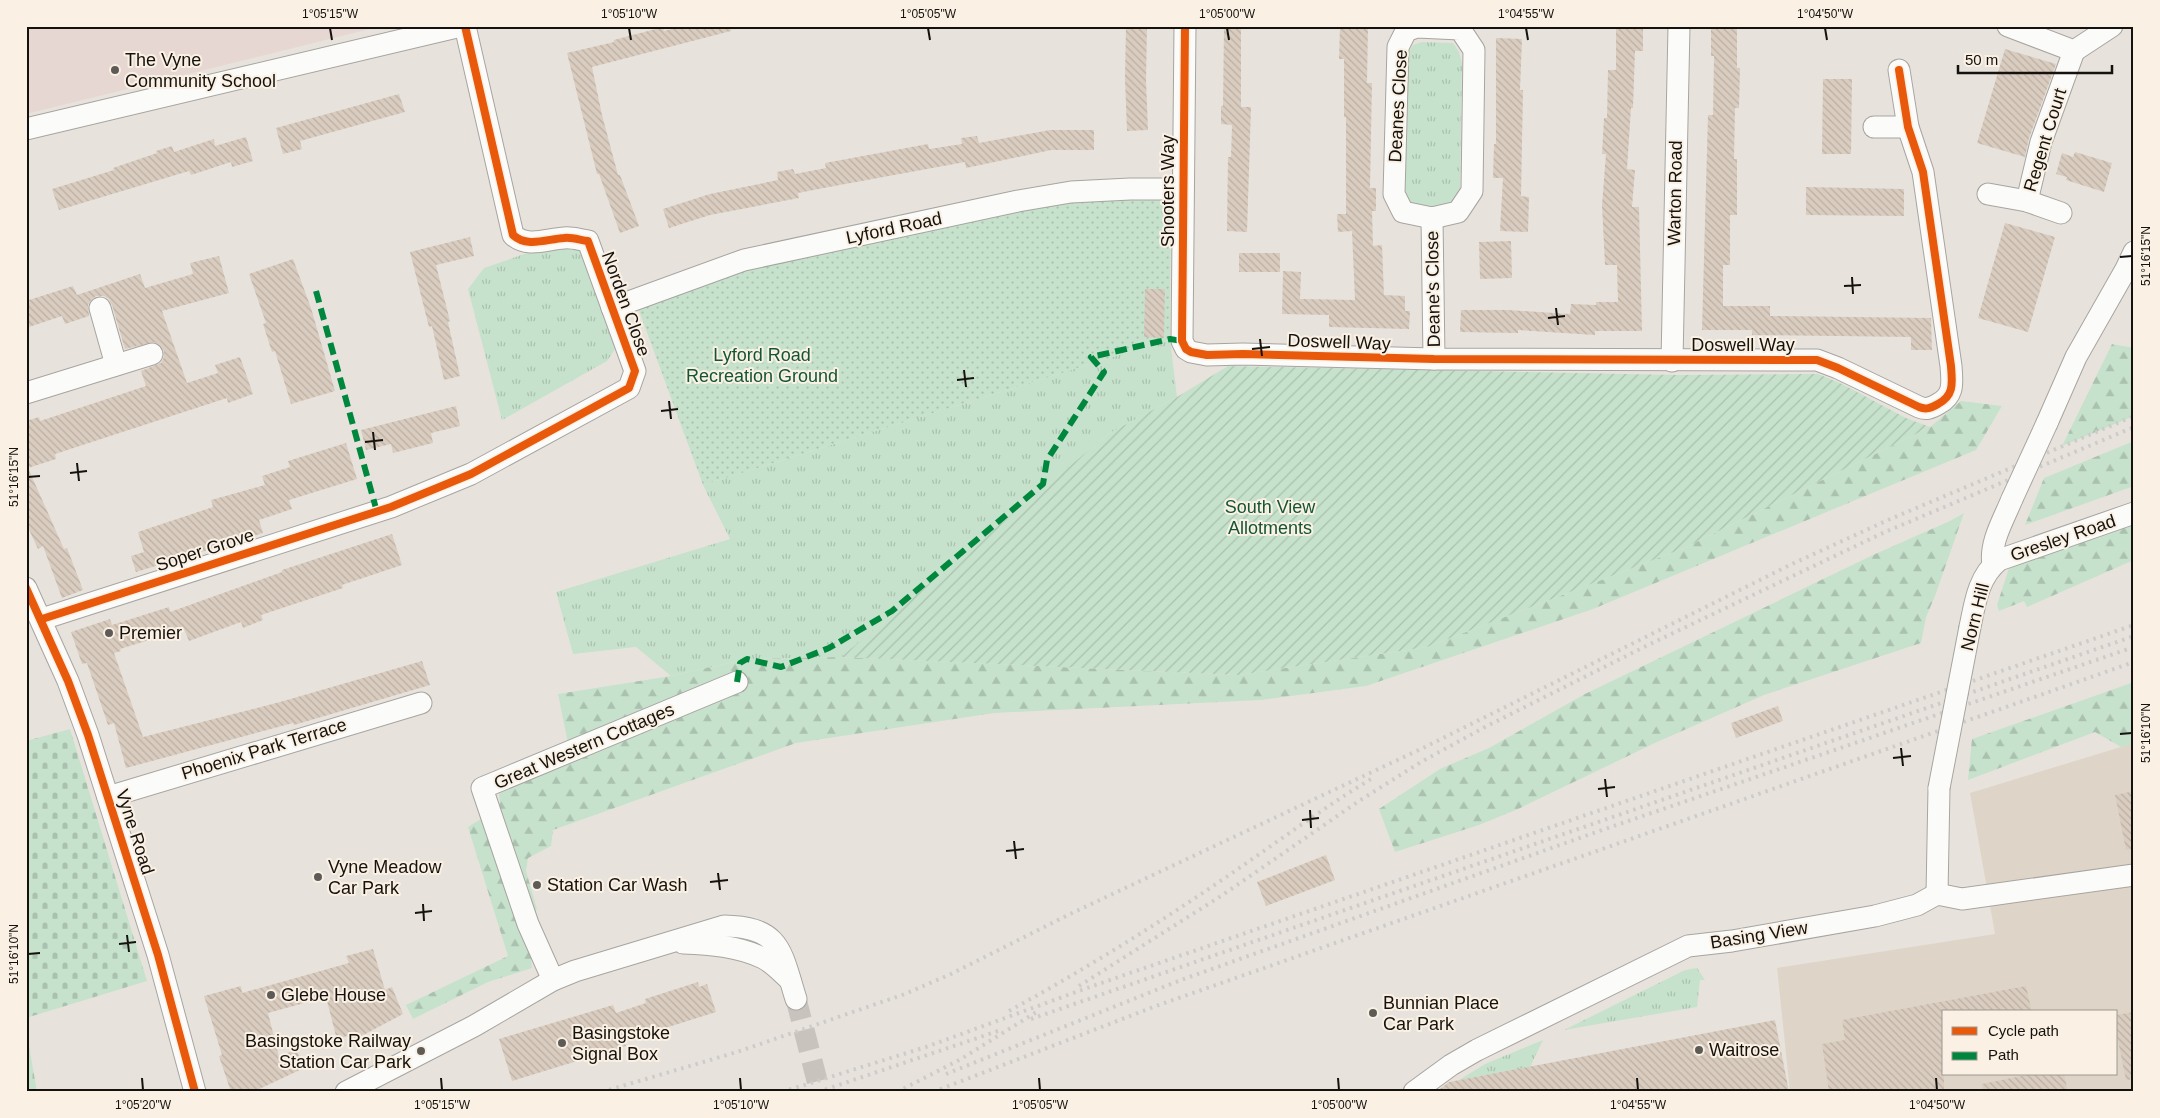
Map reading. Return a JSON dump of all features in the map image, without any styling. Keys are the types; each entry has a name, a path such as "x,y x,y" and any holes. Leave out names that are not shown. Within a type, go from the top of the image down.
{"street":[{"path":"26,128 460,26"},
{"name":"Norden Close","path":"378,512 471,474 629,388 635,371 588,241 566,238 529,242 517,240 513,235 465,26"},
{"name":"Shooters Way","path":"1185,26 1182,341 1186,349 1191,352"},
{"name":"Warton Road","path":"1672,361 1679,26"},
{"name":"Deanes Close","path":"1417,27 1460,29 1474,50 1472,191 1458,212 1432,218 1403,212 1394,194 1398,47 1406,31 1417,27"},
{"path":"2014,27 2074,51 2103,29"},
{"name":"Regent Court","path":"2027,201 2041,142 2074,51"},
{"name":"Doswell Way","path":"1191,352 1207,355 1243,354 1434,359 1816,360 1838,368 1924,409 1931,408 1948,398 1952,383 1951,366 1924,181 1908,127 1899,70"},
{"path":"1874,127 1908,127"},
{"name":"Lyford Road","path":"612,308 744,260 999,205 1070,192 1183,189"},
{"name":"Regent Court","path":"1988,194 2027,201 2062,213"},
{"name":"Deane's Close","path":"1432,218 1434,359"},
{"name":"Norn Hill","path":"1937,894 1939,788 1970,627 1982,580 1993,565 1994,547 2012,499 2076,357 2134,252"},
{"path":"100,308 116,365"},
{"path":"26,393 152,354"},
{"name":"Soper Grove","path":"42,619 378,512"},
{"name":"Gresley Road","path":"1993,565 2008,556 2134,513"},
{"name":"Vyne Road","path":"26,588 42,619 72,690 108,797 158,956 195,1092"},
{"name":"Great Western Cottages","path":"547,984 482,788 737,682"},
{"name":"Phoenix Park Terrace","path":"108,797 421,703"},
{"path":"1937,894 1962,899 2134,875"},
{"name":"Basing View","path":"1414,1092 1451,1065 1477,1050 1688,946 1732,941 1875,916 1917,905 1937,894"},
{"path":"346,1092 429,1050 547,984 575,971 673,943 706,944 736,949 764,959 793,989"}],"shaded area":[{"name":"The Vyne Community School","path":"26,26 382,26 26,114"},
{"path":"2134,743 2134,1092 1790,1092 1777,968 1995,934 1970,793"}],"green space":[{"path":"1422,42 1453,43 1459,52 1462,63 1460,195 1457,204 1438,209 1409,204 1405,193 1408,53 1413,45"},
{"name":"Lyford Road Recreation Ground","path":"1171,190 1170,339 703,485 638,308 690,285 849,244 1056,202"},
{"path":"570,245 582,248 615,349 607,361 502,420 468,289 484,268 527,253"},
{"path":"1170,339 1177,397 1108,434 841,657 747,659 671,676 636,647 573,654 556,592 730,539 703,485"},
{"path":"2112,344 2134,348 2134,416 2062,446"},
{"name":"South View Allotments","path":"1228,366 1677,375 1818,374 1842,384 1906,418 1930,427 1684,548 1427,647 1238,675 841,657 1108,434 1177,397"},
{"path":"1961,401 2002,406 1976,450 1593,609 1366,686 1261,700 994,713 796,743 553,830 551,846 528,858 526,871 537,909 528,924 532,968 488,982 413,1019 406,1005 508,956 468,827 500,807 499,789 609,748 609,725 568,743 558,694 671,676 747,659 841,657 1238,675 1427,647 1684,548 1930,427"},
{"path":"2134,441 2134,486 2025,525 2044,478"},
{"path":"1964,513 1926,617 1921,643 1764,695 1657,742 1518,809 1479,825 1395,852 1379,809 1440,769 1489,748 1585,694"},
{"path":"2134,523 2134,560 2027,607 2024,601 1999,611 1997,605 2009,568"},
{"path":"2134,682 2134,744 2121,747 2095,732 1968,780 1972,739"},
{"path":"70,729 147,981 26,1018 26,741"},
{"path":"1697,968 1705,980 1700,980 1697,1007 1564,1030 1685,970"},
{"path":"26,1028 37,1092 26,1092"},
{"path":"1543,1040 1530,1067 1459,1080 1485,1064"}],"building":[{"path":"682,26 730,26 731,31 592,67 602,115 618,175 620,175 639,226 620,233 599,174 597,174 567,53 614,42 614,40 663,27 664,31"},
{"path":"1126,26 1147,26 1146,81 1148,130 1127,131 1125,79"},
{"path":"1224,26 1241,26 1241,107 1251,107 1247,232 1227,231 1228,157 1231,157 1232,125 1221,124"},
{"path":"1616,26 1643,26 1643,51 1635,51 1633,108 1631,108 1627,169 1635,170 1632,207 1639,207 1642,331 1595,331 1595,335 1518,330 1518,333 1460,332 1461,310 1508,310 1570,314 1571,304 1596,305 1596,302 1618,302 1617,265 1605,265 1602,205 1606,154 1602,154 1604,118 1607,118 1608,70 1616,70"},
{"path":"1711,26 1737,26 1737,68 1740,68 1739,108 1735,108 1734,159 1737,159 1737,215 1730,215 1730,265 1723,265 1723,306 1770,306 1770,316 1931,318 1932,350 1911,350 1911,337 1752,335 1752,330 1702,330 1708,115 1713,115 1714,56 1711,56"},
{"path":"1340,27 1368,27 1367,83 1372,83 1370,188 1376,188 1376,211 1372,211 1373,246 1382,245 1384,295 1405,296 1405,311 1410,311 1409,329 1329,327 1329,315 1282,314 1283,271 1301,272 1300,299 1355,300 1352,231 1338,232 1337,214 1346,214 1346,117 1344,117 1344,59 1339,59"},
{"path":"1496,38 1522,39 1520,90 1523,90 1521,196 1529,197 1528,232 1500,231 1503,178 1493,178 1494,144 1496,144"},
{"path":"2005,49 2056,64 2029,138 2025,157 1977,143"},
{"path":"1823,79 1852,79 1851,154 1822,154"},
{"path":"399,94 405,112 300,141 302,149 283,154 276,128"},
{"path":"1050,130 1094,130 1094,150 1051,150 966,168 965,162 798,193 799,198 710,215 669,228 663,209 710,194 778,180 777,172 793,169 795,174 826,168 825,163 928,144 929,149 962,144 961,138 977,136 979,143"},
{"path":"246,137 253,161 232,167 231,162 191,175 189,171 59,210 52,189 114,170 113,168 172,146 174,152 214,139 215,146"},
{"path":"2075,152 2112,163 2104,192 2066,180 2067,177 2056,174 2062,153 2073,157"},
{"path":"1806,187 1904,189 1904,216 1806,215"},
{"path":"2005,223 2055,237 2028,332 1978,318"},
{"path":"470,237 474,256 436,265 450,321 448,322 460,376 444,380 432,326 429,327 410,252"},
{"path":"1511,241 1512,278 1480,279 1479,242"},
{"path":"1239,253 1280,253 1280,272 1239,272"},
{"path":"219,256 229,293 162,311 187,383 218,373 215,365 240,357 253,394 228,403 227,398 55,454 56,459 28,468 64,549 67,548 83,590 62,598 43,546 38,549 26,523 26,421 39,417 40,421 146,386 141,371 161,363 164,351 160,345 154,342 125,349 112,305 109,299 104,296 96,296 91,300 88,305 89,316 65,324 62,316 26,328 26,301 73,286 77,295 140,274 145,288 193,274 190,263"},
{"path":"293,259 311,308 335,391 291,404 275,351 272,352 263,324 266,323 249,274"},
{"path":"1145,289 1165,289 1164,338 1144,337"},
{"path":"456,406 460,426 431,433 433,443 393,453 391,444 366,450 361,430"},
{"path":"346,443 357,479 289,500 292,509 259,520 263,533 136,572 131,556 144,552 138,532 213,507 211,500 265,485 262,476 290,467 288,461"},
{"path":"392,534 402,565 342,585 343,588 261,615 263,620 243,628 241,622 189,641 184,629 120,649 121,651 114,653 143,737 280,702 422,661 430,685 294,725 293,723 126,768 114,723 108,725 87,663 82,664 71,632 110,619 112,625 169,607 170,612 282,572 282,570"},
{"path":"1778,706 1783,721 1736,738 1731,723"},
{"path":"2134,791 2134,849 2126,850 2115,795"},
{"path":"1326,855 1335,880 1266,906 1257,882"},
{"path":"373,949 385,990 392,987 403,1014 352,1041 347,1036 337,1040 326,997 268,1013 279,1057 296,1049 304,1068 253,1092 231,1092 219,1056 222,1055 204,996 241,986 242,993 349,963 346,956"},
{"name":"Basingstoke Signal Box","path":"698,982 699,987 707,984 716,1012 624,1041 626,1046 512,1081 499,1039 613,1005 616,1013 646,1003 645,999"},
{"path":"2026,986 2032,1010 1942,1010 1942,1076 1944,1076 1944,1092 1829,1092 1822,1044 1845,1040 1842,1020"},
{"path":"2134,1012 2134,1079 2126,1080 2118,1041 2118,1015"},
{"name":"Waitrose","path":"1775,1020 1789,1092 1440,1092 1440,1089 1449,1082"},
{"path":"2021,1076 2064,1076 2068,1092 1983,1092 1982,1084"}],"tunnel":[{"path":"796,999 820,1092"}],"railway":[{"path":"602,1092 737,1052 905,994 951,974 1070,914 1423,748 1792,564 1888,520 2134,416"},
{"path":"1079,986 1221,896 1359,801 1421,762 1485,727 1646,646 1885,532 2134,427"},
{"path":"782,1092 926,1047 1087,988 2134,625"},
{"path":"1031,1019 2134,636"},
{"path":"946,1074 1181,980 1602,830 2134,647"},
{"path":"933,1092 1156,1006 2134,662"},
{"path":"1009,1011 1086,967 1161,920 1371,779"},
{"path":"897,1092 961,1059 1038,1011"},
{"path":"818,1092 998,1031"}],"marked path":[{"path":"316,291 377,512"},
{"path":"737,682 740,663 747,659 781,667 829,648 892,611 1043,484 1047,460 1104,372 1091,357 1170,339 1182,341"}],"cycle path":[{"path":"42,619 391,507 471,474 629,388 635,371 588,241 567,238 531,242 524,241 513,235 465,26"},
{"path":"1185,26 1182,341 1186,349 1191,352 1207,355 1243,354 1434,359 1817,360 1838,368 1919,407 1926,408 1933,407 1947,397 1950,392 1952,383 1951,366 1923,172 1908,127 1899,70"},
{"path":"26,588 68,681 88,735 158,955 195,1092"}],"place":[{"name":"The Vyne Community School","path":"115,70"},
{"name":"Premier","path":"109,633"},
{"name":"Vyne Meadow Car Park","path":"318,877"},
{"name":"Station Car Wash","path":"537,885"},
{"name":"Glebe House","path":"271,995"},
{"name":"Bunnian Place Car Park","path":"1373,1013"},
{"name":"Basingstoke Signal Box","path":"562,1043"},
{"name":"Waitrose","path":"1699,1050"},
{"name":"Basingstoke Railway Station Car Park","path":"421,1051"}]}
